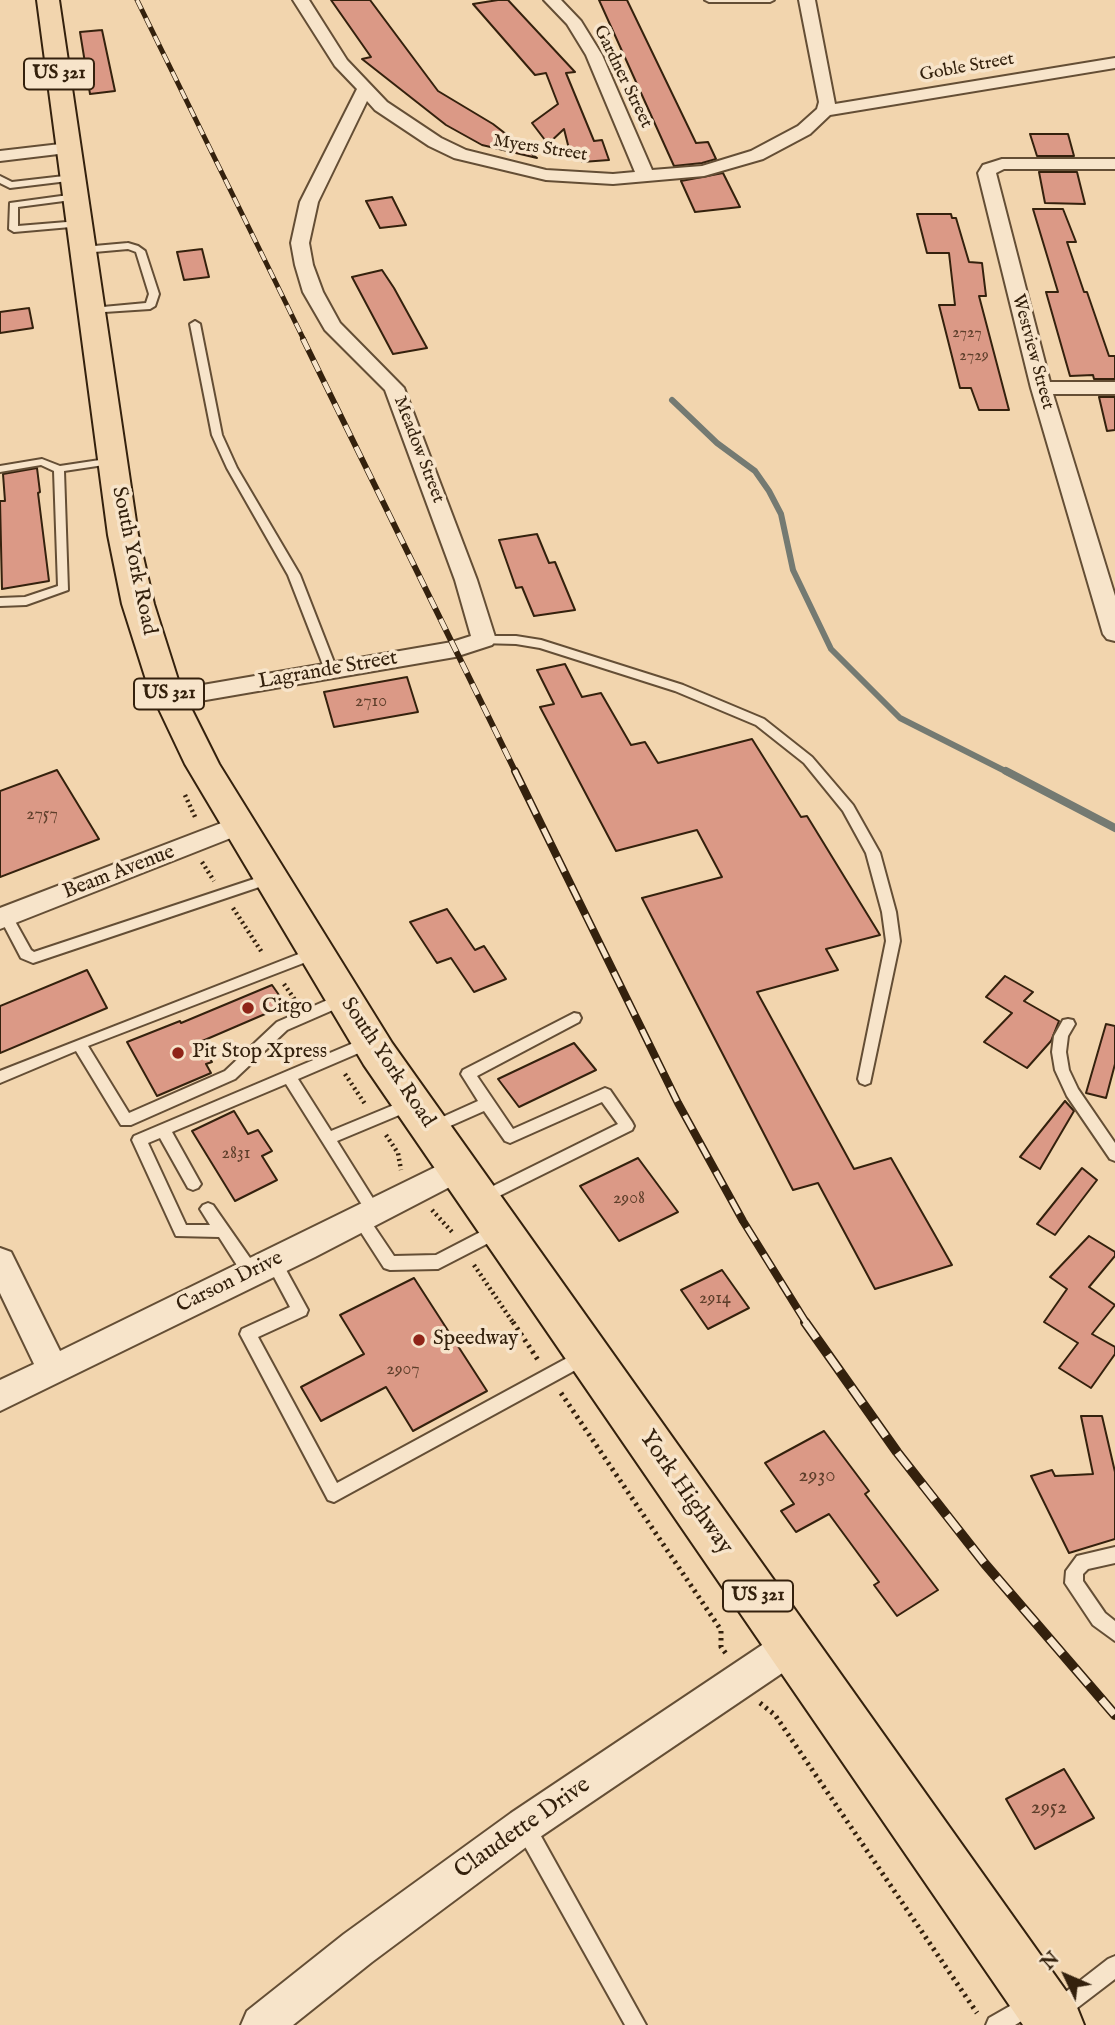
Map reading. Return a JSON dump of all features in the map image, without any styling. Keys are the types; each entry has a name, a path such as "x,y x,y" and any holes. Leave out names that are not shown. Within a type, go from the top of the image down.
{"main road":[{"name":"South York Road","path":"48,0 67,203 92,311 123,535 138,604 171,698 202,764 314,953 371,1042 480,1199"},
{"name":"York Highway","path":"480,1199 1048,2013"}],"street":[{"name":"Myers Street","path":"301,0 341,63 391,113 435,142 492,164 546,175 582,178 646,177 704,171 743,160 804,130 825,111"},
{"name":"Gardner Street","path":"552,0 573,21 594,55 646,177"},
{"path":"807,0 827,102 825,111"},
{"name":"Goble Street","path":"825,111 1115,63"},
{"name":"Meadow Street","path":"365,89 309,202 300,243 304,265 313,292 332,326 394,388 461,568 484,640"},
{"path":"0,156 67,203"},
{"name":"Westview Street","path":"1115,164 1002,164 989,169 987,173 1041,388 1115,634"},
{"path":"1041,388 1115,388"},
{"name":"Lagrande Street","path":"171,698 455,649 484,640"},
{"name":"Beam Avenue","path":"3,918 237,826"},
{"name":"Carson Drive","path":"0,1396 367,1215 480,1199"},
{"path":"0,1261 53,1369"},
{"name":"Claudette Drive","path":"261,2025 358,1948 524,1826 793,1645"}],"lane":[{"path":"709,0 771,0"},
{"path":"0,179 10,186 67,203 128,246 140,251 153,294 150,306 92,311"},
{"path":"195,324 217,435 232,468 294,575 331,670"},
{"path":"0,469 42,462 59,469 113,461"},
{"path":"0,602 26,601 64,588 59,469"},
{"path":"484,640 516,640 541,645 679,688 760,722 808,760 848,808 873,853 889,912 893,941 866,1079"},
{"path":"3,918 26,954 33,958 269,879"},
{"path":"0,1077 314,953"},
{"path":"79,1045 127,1121 230,1074 282,1026 344,999"},
{"path":"289,1077 328,1139 390,1263 438,1262 480,1199 627,1126 605,1094 510,1138 468,1074 574,1018"},
{"path":"1068,1024 1061,1036 1059,1052 1062,1070 1072,1092 1115,1155"},
{"path":"222,1231 181,1231 139,1140 371,1042"},
{"path":"328,1139 487,1103"},
{"path":"163,1130 193,1184"},
{"path":"208,1209 222,1231 262,1268 300,1310 248,1334 334,1494 587,1356"},
{"path":"1115,1555 1083,1562 1075,1571 1074,1583 1099,1619 1115,1632"},
{"path":"524,1826 636,2025"},
{"path":"996,2025 1048,2013 1097,1982 1115,1966"}],"building":[{"path":"331,0 370,0 438,91 493,124 537,158 482,145 446,125 362,59 371,57"},
{"path":"508,0 575,72 566,73 594,141 602,140 609,160 582,162 578,149 569,149 564,129 548,144 532,123 558,104 546,73 535,75 473,4"},
{"path":"599,0 627,0 696,143 708,142 716,159 674,166"},
{"path":"102,30 115,91 90,94 80,32"},
{"path":"1030,134 1068,134 1074,156 1037,156"},
{"path":"1039,172 1077,172 1085,204 1045,203"},
{"path":"723,173 740,207 695,212 681,181"},
{"path":"392,197 406,225 380,228 366,201"},
{"path":"1033,209 1063,209 1076,242 1067,242 1084,292 1087,292 1109,356 1115,356 1115,379 1094,379 1093,375 1070,376 1046,292 1058,292"},
{"path":"917,214 951,214 952,218 956,218 969,262 982,263 986,296 979,296 1009,410 979,410 971,388 960,388 939,305 955,305 949,253 927,253"},
{"path":"202,249 209,277 184,280 177,252"},
{"path":"382,270 427,348 393,354 352,277"},
{"path":"29,308 33,328 0,333 0,312"},
{"path":"1099,397 1115,397 1115,430 1107,431"},
{"path":"37,468 49,581 2,589 0,501 5,501 3,474"},
{"path":"537,534 549,563 555,562 575,610 534,616 522,587 516,588 499,540"},
{"path":"565,664 582,697 601,693 631,745 645,742 658,763 752,739 801,817 807,816 880,935 826,949 838,970 757,992 854,1169 891,1158 952,1265 875,1289 818,1183 793,1190 642,898 722,877 697,830 616,851 540,707 554,704 537,670"},
{"path":"407,677 418,712 334,727 324,692"},
{"path":"57,770 99,839 0,877 0,791"},
{"path":"447,909 475,950 484,946 506,979 474,992 451,958 437,963 410,922"},
{"path":"87,970 107,1008 0,1053 0,1006"},
{"path":"1005,976 1033,992 1024,1001 1059,1021 1051,1041 1027,1068 984,1042 1012,1013 986,997"},
{"path":"272,985 286,1005 200,1042 212,1062 206,1064 211,1073 157,1096 127,1042"},
{"path":"1106,1024 1115,1026 1115,1064 1106,1098 1086,1093"},
{"path":"574,1043 596,1070 519,1107 498,1079"},
{"path":"1065,1101 1074,1111 1040,1169 1020,1157"},
{"path":"234,1111 248,1134 258,1130 272,1151 262,1156 277,1180 235,1201 192,1131"},
{"path":"638,1158 678,1212 619,1241 580,1186"},
{"path":"1082,1168 1097,1180 1055,1235 1037,1224"},
{"path":"1089,1236 1115,1252 1115,1256 1089,1287 1115,1305 1092,1334 1115,1347 1115,1354 1091,1388 1059,1368 1078,1343 1044,1322 1067,1289 1050,1277"},
{"path":"722,1270 749,1308 708,1329 681,1290"},
{"path":"414,1278 487,1391 413,1431 386,1387 321,1421 301,1387 364,1354 340,1315"},
{"path":"1081,1416 1102,1416 1115,1472 1115,1539 1069,1553 1031,1476 1052,1470 1055,1476 1093,1474"},
{"path":"824,1431 869,1491 865,1494 938,1590 897,1616 874,1585 879,1582 829,1514 796,1532 781,1511 794,1504 765,1463"},
{"path":"1064,1769 1094,1818 1035,1849 1006,1799"}],"waterway":[{"path":"672,400 717,443 755,471 769,491 781,514 793,570 831,649 900,718 1009,773"},
{"path":"1006,771 1115,828"}],"railway":[{"path":"137,0 304,340"},
{"path":"303,339 516,773"},
{"path":"515,771 678,1103 743,1221 807,1324"},
{"path":"805,1322 897,1452 985,1564 1115,1715"}],"place":[{"name":"Citgo","path":"248,1008"},
{"name":"Pit Stop Xpress","path":"178,1053"},
{"name":"Speedway","path":"419,1340"}]}
